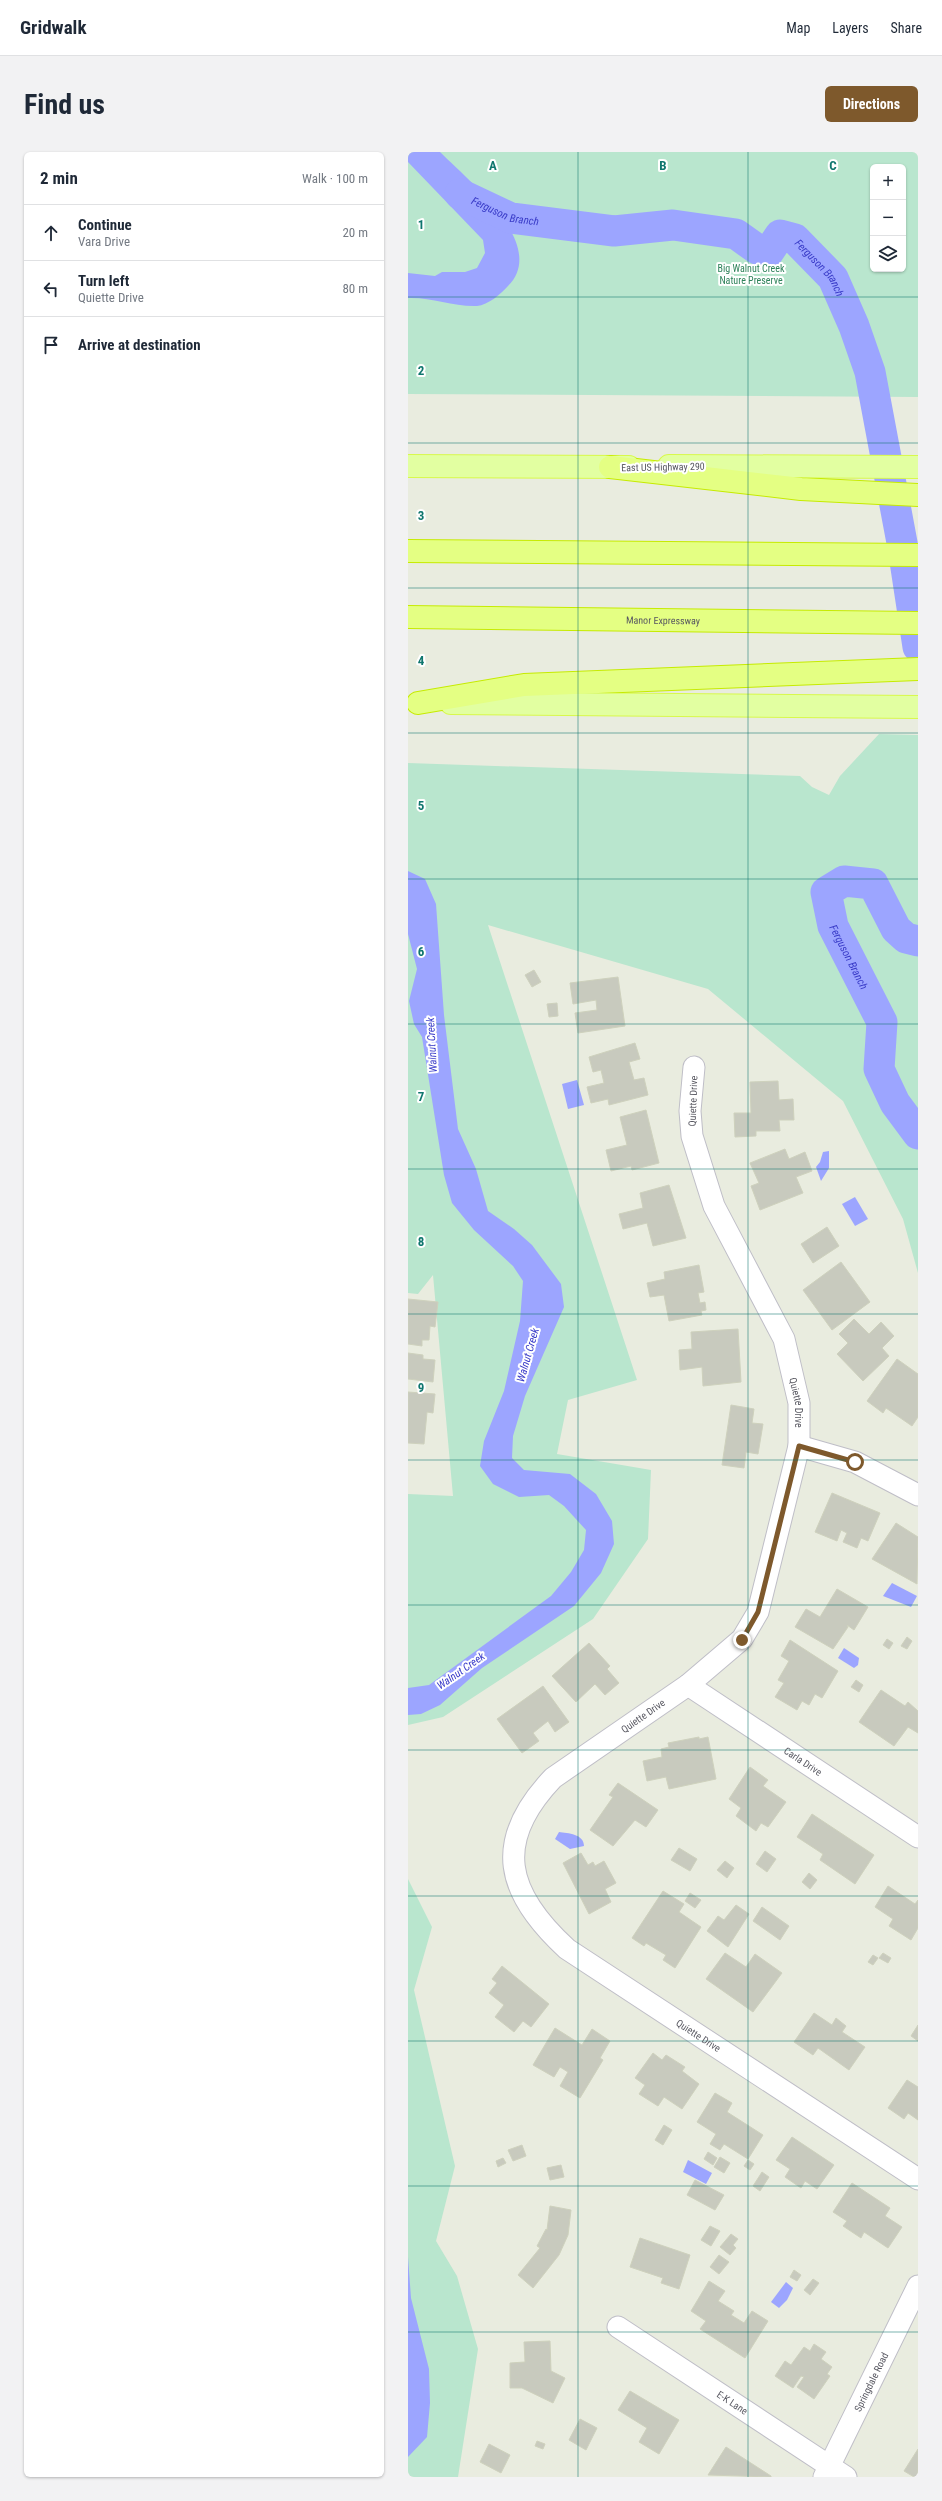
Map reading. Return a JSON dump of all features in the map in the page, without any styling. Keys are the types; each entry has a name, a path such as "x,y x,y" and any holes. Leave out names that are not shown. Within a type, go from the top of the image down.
{"highway":[{"path":"610,467 801,489 918,495"},
{"path":"408,551 918,555"},
{"name":"Manor Expressway","path":"408,617 918,623"},
{"path":"413,703 524,685 918,670"}],"main road":[{"name":"East US Highway 290","path":"408,466 610,467 794,465 918,467"},
{"path":"413,703 918,707"}],"street":[{"name":"Quiette Drive","path":"694,1067 690,1112 692,1136 714,1206 784,1339 799,1403 799,1446 758,1612 754,1622 742,1640 688,1685 552,1778 537,1794 526,1812 517,1834 512,1857 516,1881 527,1904 544,1928 567,1949 918,2179"},
{"path":"799,1446 855,1462 918,1495"},
{"name":"Carla Drive","path":"688,1685 918,1837"},
{"name":"Springdale Road","path":"833,2473 918,2286"},
{"name":"E-K Lane","path":"618,2328 833,2473"}],"green space":[{"name":"Big Walnut Creek Nature Preserve","path":"408,152 918,152 918,397 408,394"},
{"path":"879,734 918,735 918,1273 903,1219 843,1101 708,989 488,925 637,1380 568,1400 557,1454 651,1470 648,1539 593,1619 443,1717 408,1725 408,1494 453,1496 433,1275 418,1294 408,1293 408,763 800,776 812,787 829,795 840,776"},
{"path":"408,1879 432,1927 414,1990 455,2166 436,2241 457,2276 478,2349 458,2477 408,2477"}],"water":[{"path":"408,152 440,152 485,196 500,214 512,233 519,252 518,270 508,286 498,296 490,301 477,306 468,306 425,299 408,298 408,273 435,276 442,272 465,272 477,268 485,253 483,240 408,162"},
{"name":"Walnut Creek","path":"408,871 425,879 436,904 444,1015 458,1129 476,1169 488,1211 514,1229 532,1245 561,1284 564,1307 525,1396 513,1436 512,1458 524,1470 570,1474 596,1494 612,1521 614,1544 601,1573 574,1606 482,1668 440,1705 421,1714 408,1715 408,1688 429,1685 551,1596 571,1572 584,1550 586,1530 564,1506 549,1495 519,1497 493,1484 480,1466 484,1441 504,1391 520,1321 523,1281 513,1266 474,1230 452,1203 444,1175 422,1037 414,1024 409,1001 417,969 408,934"},
{"path":"577,1080 584,1105 568,1109 562,1084"},
{"path":"829,1151 829,1168 821,1181 816,1167 820,1162 823,1152"},
{"path":"855,1197 868,1219 855,1226 842,1204"},
{"path":"892,1583 917,1596 911,1607 883,1596"},
{"path":"844,1648 859,1658 858,1665 854,1668 838,1658"},
{"path":"559,1832 575,1835 581,1839 584,1846 570,1849 555,1839"},
{"path":"688,2160 712,2173 706,2184 683,2172"},
{"path":"408,2257 411,2298 429,2369 430,2403 427,2437 408,2457"},
{"path":"786,2282 793,2288 787,2300 779,2308 771,2302"}],"building":[{"path":"534,970 541,982 532,987 525,975"},
{"path":"618,977 625,1026 578,1033 575,1013 597,1010 596,1000 573,1004 570,983"},
{"path":"557,1003 558,1016 549,1017 547,1004"},
{"path":"635,1043 640,1059 629,1062 634,1080 644,1078 648,1095 609,1105 608,1099 591,1103 587,1087 604,1083 601,1070 593,1072 589,1057"},
{"path":"778,1081 779,1100 793,1099 794,1120 779,1120 780,1131 756,1131 756,1136 735,1137 734,1113 751,1113 750,1082"},
{"path":"646,1110 659,1163 632,1170 631,1166 611,1171 606,1150 627,1145 620,1117"},
{"path":"785,1149 789,1159 805,1152 812,1171 796,1177 803,1193 760,1210 751,1186 759,1183 750,1163"},
{"path":"669,1185 686,1238 653,1246 647,1223 623,1229 619,1214 643,1208 640,1193"},
{"path":"827,1227 839,1246 813,1263 801,1244"},
{"path":"841,1262 870,1302 832,1330 803,1290"},
{"path":"699,1265 704,1292 698,1293 700,1303 705,1302 706,1310 701,1311 702,1315 669,1321 664,1295 650,1297 647,1283 665,1279 664,1272"},
{"path":"408,1299 438,1302 435,1327 430,1326 429,1340 422,1340 422,1346 408,1344"},
{"path":"854,1319 869,1334 881,1322 894,1336 882,1348 889,1356 863,1381 837,1354 848,1343 839,1334"},
{"path":"738,1329 741,1382 703,1386 702,1367 680,1370 679,1350 692,1349 691,1332"},
{"path":"408,1353 423,1355 423,1359 435,1360 433,1382 408,1379"},
{"path":"897,1359 918,1374 918,1417 912,1426 886,1408 883,1413 867,1401"},
{"path":"408,1392 435,1394 433,1413 427,1412 424,1444 408,1443"},
{"path":"731,1405 754,1409 752,1423 763,1424 758,1454 746,1452 744,1468 722,1465"},
{"path":"832,1493 880,1513 868,1541 861,1538 857,1548 843,1542 847,1533 841,1530 837,1541 815,1532"},
{"path":"896,1523 918,1537 917,1584 872,1559"},
{"path":"837,1589 868,1607 854,1630 847,1625 848,1627 833,1649 795,1627 806,1609 820,1617"},
{"path":"907,1637 912,1641 907,1649 901,1646"},
{"path":"887,1639 893,1643 889,1649 883,1645"},
{"path":"790,1640 838,1671 822,1698 815,1694 809,1705 802,1701 797,1710 775,1697 784,1683 778,1680 789,1661 781,1656"},
{"path":"589,1643 610,1666 607,1669 619,1683 605,1695 595,1684 576,1702 552,1676"},
{"path":"856,1680 863,1685 859,1692 851,1687"},
{"path":"543,1686 569,1722 555,1732 548,1721 533,1733 539,1741 522,1753 497,1719"},
{"path":"881,1690 905,1706 908,1702 918,1711 918,1733 908,1727 894,1746 859,1722"},
{"path":"699,1737 699,1739 708,1737 716,1779 669,1789 666,1777 647,1781 643,1761 662,1757 661,1749 669,1747 668,1743"},
{"path":"750,1767 768,1780 763,1786 786,1802 768,1827 761,1823 756,1831 736,1816 741,1808 729,1799"},
{"path":"618,1783 658,1810 646,1827 635,1820 613,1846 590,1830 613,1797 609,1795"},
{"path":"812,1814 874,1855 855,1884 820,1860 823,1854 797,1837"},
{"path":"679,1848 697,1859 690,1871 671,1860"},
{"path":"765,1851 776,1859 767,1872 756,1864"},
{"path":"581,1853 588,1865 593,1862 595,1866 604,1861 616,1883 605,1889 611,1902 589,1914 563,1863"},
{"path":"725,1861 734,1868 727,1878 717,1870"},
{"path":"809,1873 817,1880 810,1889 802,1882"},
{"path":"888,1886 915,1904 918,1900 918,1928 911,1940 889,1926 893,1919 875,1907"},
{"path":"663,1891 684,1904 679,1912 701,1927 675,1968 663,1960 666,1955 646,1943 644,1946 632,1938"},
{"path":"690,1893 701,1900 695,1908 685,1901"},
{"path":"736,1905 749,1914 728,1947 707,1931 718,1916 724,1920"},
{"path":"762,1907 789,1926 780,1940 753,1921"},
{"path":"725,1953 746,1967 755,1954 782,1973 753,2012 706,1979"},
{"path":"883,1953 891,1958 888,1963 879,1958"},
{"path":"873,1955 878,1958 873,1965 868,1962"},
{"path":"502,1966 549,2004 531,2027 523,2021 514,2032 495,2017 504,2005 489,1993 497,1983 492,1979"},
{"path":"814,2013 832,2025 836,2018 846,2026 842,2032 865,2047 849,2070 818,2048 813,2055 794,2042"},
{"path":"918,2025 918,2041 911,2036"},
{"path":"555,2028 582,2045 592,2029 610,2041 600,2058 603,2060 580,2098 560,2086 568,2072 560,2067 554,2077 533,2065"},
{"path":"653,2053 662,2060 666,2055 685,2067 682,2071 699,2084 682,2109 664,2097 658,2106 639,2094 645,2085 635,2078"},
{"path":"907,2080 918,2087 918,2120 908,2113 904,2119 888,2108"},
{"path":"715,2093 732,2103 727,2112 763,2135 748,2159 724,2144 720,2150 710,2144 716,2134 697,2122"},
{"path":"664,2125 672,2130 663,2145 655,2140"},
{"path":"792,2137 834,2165 817,2189 805,2181 801,2188 785,2177 790,2169 776,2160"},
{"path":"522,2145 526,2156 513,2161 508,2150"},
{"path":"708,2152 717,2158 713,2165 704,2159"},
{"path":"720,2157 730,2163 724,2173 714,2167"},
{"path":"503,2158 506,2163 498,2167 496,2161"},
{"path":"748,2160 754,2164 750,2170 744,2166"},
{"path":"561,2165 564,2177 550,2180 547,2168"},
{"path":"762,2172 769,2177 760,2191 753,2186"},
{"path":"695,2180 724,2195 715,2210 687,2195"},
{"path":"852,2183 890,2208 885,2216 902,2227 888,2248 864,2232 861,2238 843,2226 847,2221 833,2212"},
{"path":"550,2206 571,2210 568,2235 559,2255 533,2288 518,2275 540,2248 537,2246 546,2229 547,2230"},
{"path":"710,2226 720,2231 711,2246 701,2240"},
{"path":"731,2234 738,2239 733,2245 736,2248 730,2255 720,2247"},
{"path":"640,2238 690,2255 679,2289 661,2283 663,2278 630,2267"},
{"path":"719,2255 729,2262 719,2274 710,2267"},
{"path":"794,2270 801,2275 797,2281 790,2277"},
{"path":"813,2279 819,2283 810,2295 804,2290"},
{"path":"709,2281 725,2291 718,2301 734,2311 731,2315 744,2323 752,2311 768,2321 745,2358 700,2329 706,2321 691,2311"},
{"path":"550,2341 551,2371 565,2378 553,2403 522,2388 510,2388 510,2363 525,2362 524,2342"},
{"path":"814,2344 826,2352 821,2359 832,2367 827,2374 830,2376 814,2399 797,2387 804,2377 801,2376 793,2388 775,2376 785,2361 791,2365 804,2347 810,2351"},
{"path":"630,2391 679,2420 659,2454 639,2442 647,2428 618,2410"},
{"path":"580,2419 597,2428 586,2450 569,2440"},
{"path":"537,2441 545,2444 543,2449 535,2446"},
{"path":"489,2444 510,2455 501,2473 480,2462"},
{"path":"726,2447 771,2476 771,2477 708,2475"},
{"path":"918,2449 918,2477 914,2477 904,2471"}],"waterway":[{"name":"Ferguson Branch","path":"460,194 511,218 614,231 673,225 736,234 757,249 768,253 780,235 795,239 833,278 854,326 870,372 903,548 918,647"},
{"name":"Ferguson Branch","path":"918,941 906,938 896,929 873,884 844,881 826,892 833,926 882,1022 879,1069 895,1103 918,1134"}],"route":[{"path":"742,1640 751,1627 758,1612 799,1446 855,1462"}]}
